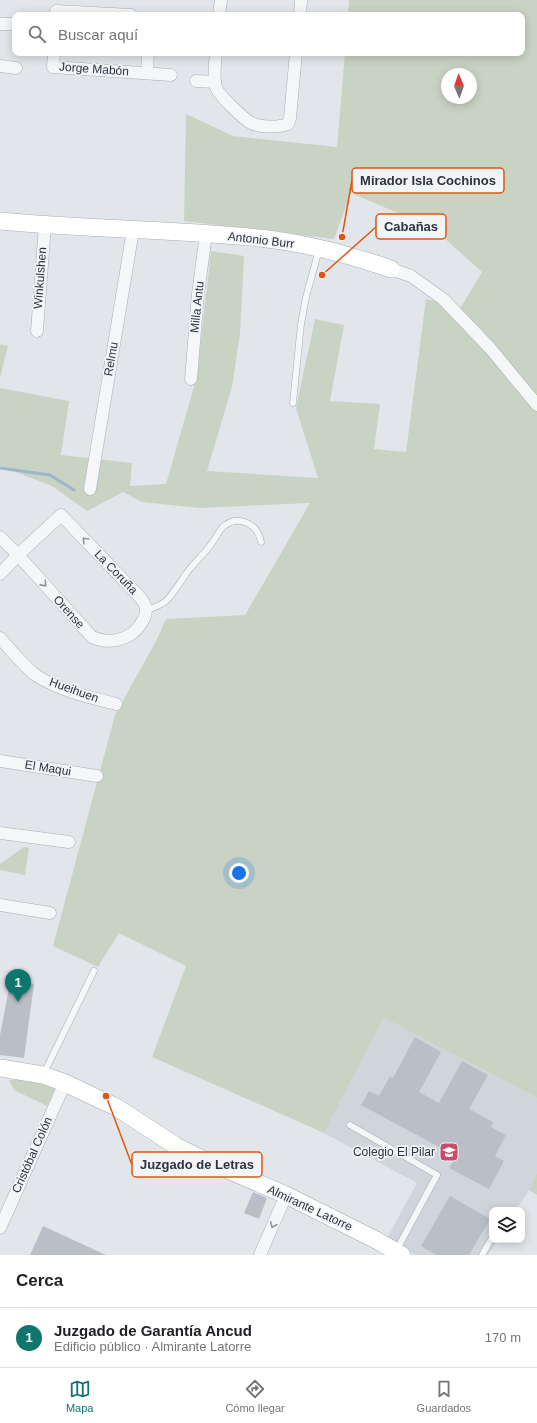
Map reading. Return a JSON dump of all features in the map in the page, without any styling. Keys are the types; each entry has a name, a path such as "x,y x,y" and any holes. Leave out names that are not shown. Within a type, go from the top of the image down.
{"main road":[{"name":"Antonio Burr","path":"0,221 250,237 320,248 356,257 391,269"},
{"name":"Almirante Latorre","path":"0,1068 44,1075 65,1083 116,1107 176,1146 286,1195 399,1253"}],"street":[{"path":"219,12 221,0"},
{"path":"300,12 301,0"},
{"path":"56,9 81,12"},
{"path":"0,24 12,24"},
{"name":"Jorge Mabón","path":"54,56 53,67 171,74"},
{"name":"Jorge Mabón","path":"147,72 148,56"},
{"path":"216,56 215,82 220,96 250,122 258,125 282,126 288,124 290,118 296,56"},
{"path":"0,66 16,68"},
{"path":"196,81 215,82"},
{"name":"Winkulshen","path":"37,331 45,225"},
{"name":"Relmu","path":"90,489 133,230"},
{"name":"Milla Antu","path":"191,379 198,294 206,234"},
{"name":"Antonio Burr","path":"391,269 411,276 442,299 490,348 537,405"},
{"name":"La Coruña","path":"18,555 61,515 138,594 146,606 146,610"},
{"name":"Orense","path":"0,537 92,637 97,640 124,639 131,635 142,621 146,610"},
{"path":"0,574 18,555"},
{"name":"Hueihuen","path":"0,638 36,675 54,685 116,704"},
{"name":"El Maqui","path":"0,760 97,776"},
{"path":"0,833 69,842"},
{"path":"0,905 50,913"},
{"name":"Cristóbal Colón","path":"0,1228 65,1083"},
{"path":"260,1255 286,1195"}],"lane":[{"path":"293,403 301,324 306,297 320,248"},
{"path":"146,610 161,604 170,596 225,525 235,521 250,524 258,532 261,542"},
{"path":"44,1075 94,971"},
{"path":"350,1125 437,1175 399,1253"},
{"path":"482,1255 489,1243"}],"shaded area":[{"name":"Colegio El Pilar","path":"384,1018 537,1098 537,1172 529,1190 518,1207 489,1207 489,1243 496,1243 488,1255 415,1255 387,1238 417,1183 324,1133"}],"green space":[{"path":"349,0 537,0 537,1098 384,1018 324,1133 152,1057 186,966 119,933 98,967 53,946 115,715 156,641 166,619 245,615 310,503 199,508 142,502 123,492 87,511 52,486 0,466 0,388 69,401 61,455 132,463 130,486 166,484 197,376 211,251 244,256 240,334 232,387 207,471 318,478 296,408 315,319 344,325 330,401 380,404 374,449 406,452 426,299 461,307 482,272 433,228 351,193 334,239 184,221 186,114 233,136 337,147 345,56 525,56 525,12 348,12"},
{"path":"0,344 8,346 0,378"},
{"path":"24,847 29,848 25,875 0,870 0,864"},
{"path":"19,1079 40,1082 55,1088 47,1106 14,1090 9,1080"},
{"path":"537,1172 537,1195 529,1190"}],"building":[{"path":"11,978 34,984 24,1058 0,1055 0,1035"},
{"path":"415,1037 441,1052 419,1092 439,1103 462,1061 488,1075 469,1109 493,1122 491,1127 506,1135 495,1156 504,1161 489,1189 449,1168 456,1156 361,1105 369,1091 379,1096 390,1076 393,1078"},
{"path":"253,1192 267,1198 259,1219 244,1213"},
{"path":"450,1196 489,1218 469,1255 436,1255 421,1246"},
{"path":"43,1226 106,1255 30,1255"}],"waterway":[{"path":"0,468 50,475 74,490"}],"place":[{"name":"Mirador Isla Cochinos","path":"342,237"},
{"name":"Cabañas","path":"322,275"},
{"name":"Juzgado de Garantía Ancud","path":"18,1002"},
{"name":"Juzgado de Letras","path":"106,1096"},
{"name":"Colegio El Pilar","path":"449,1152"}]}
